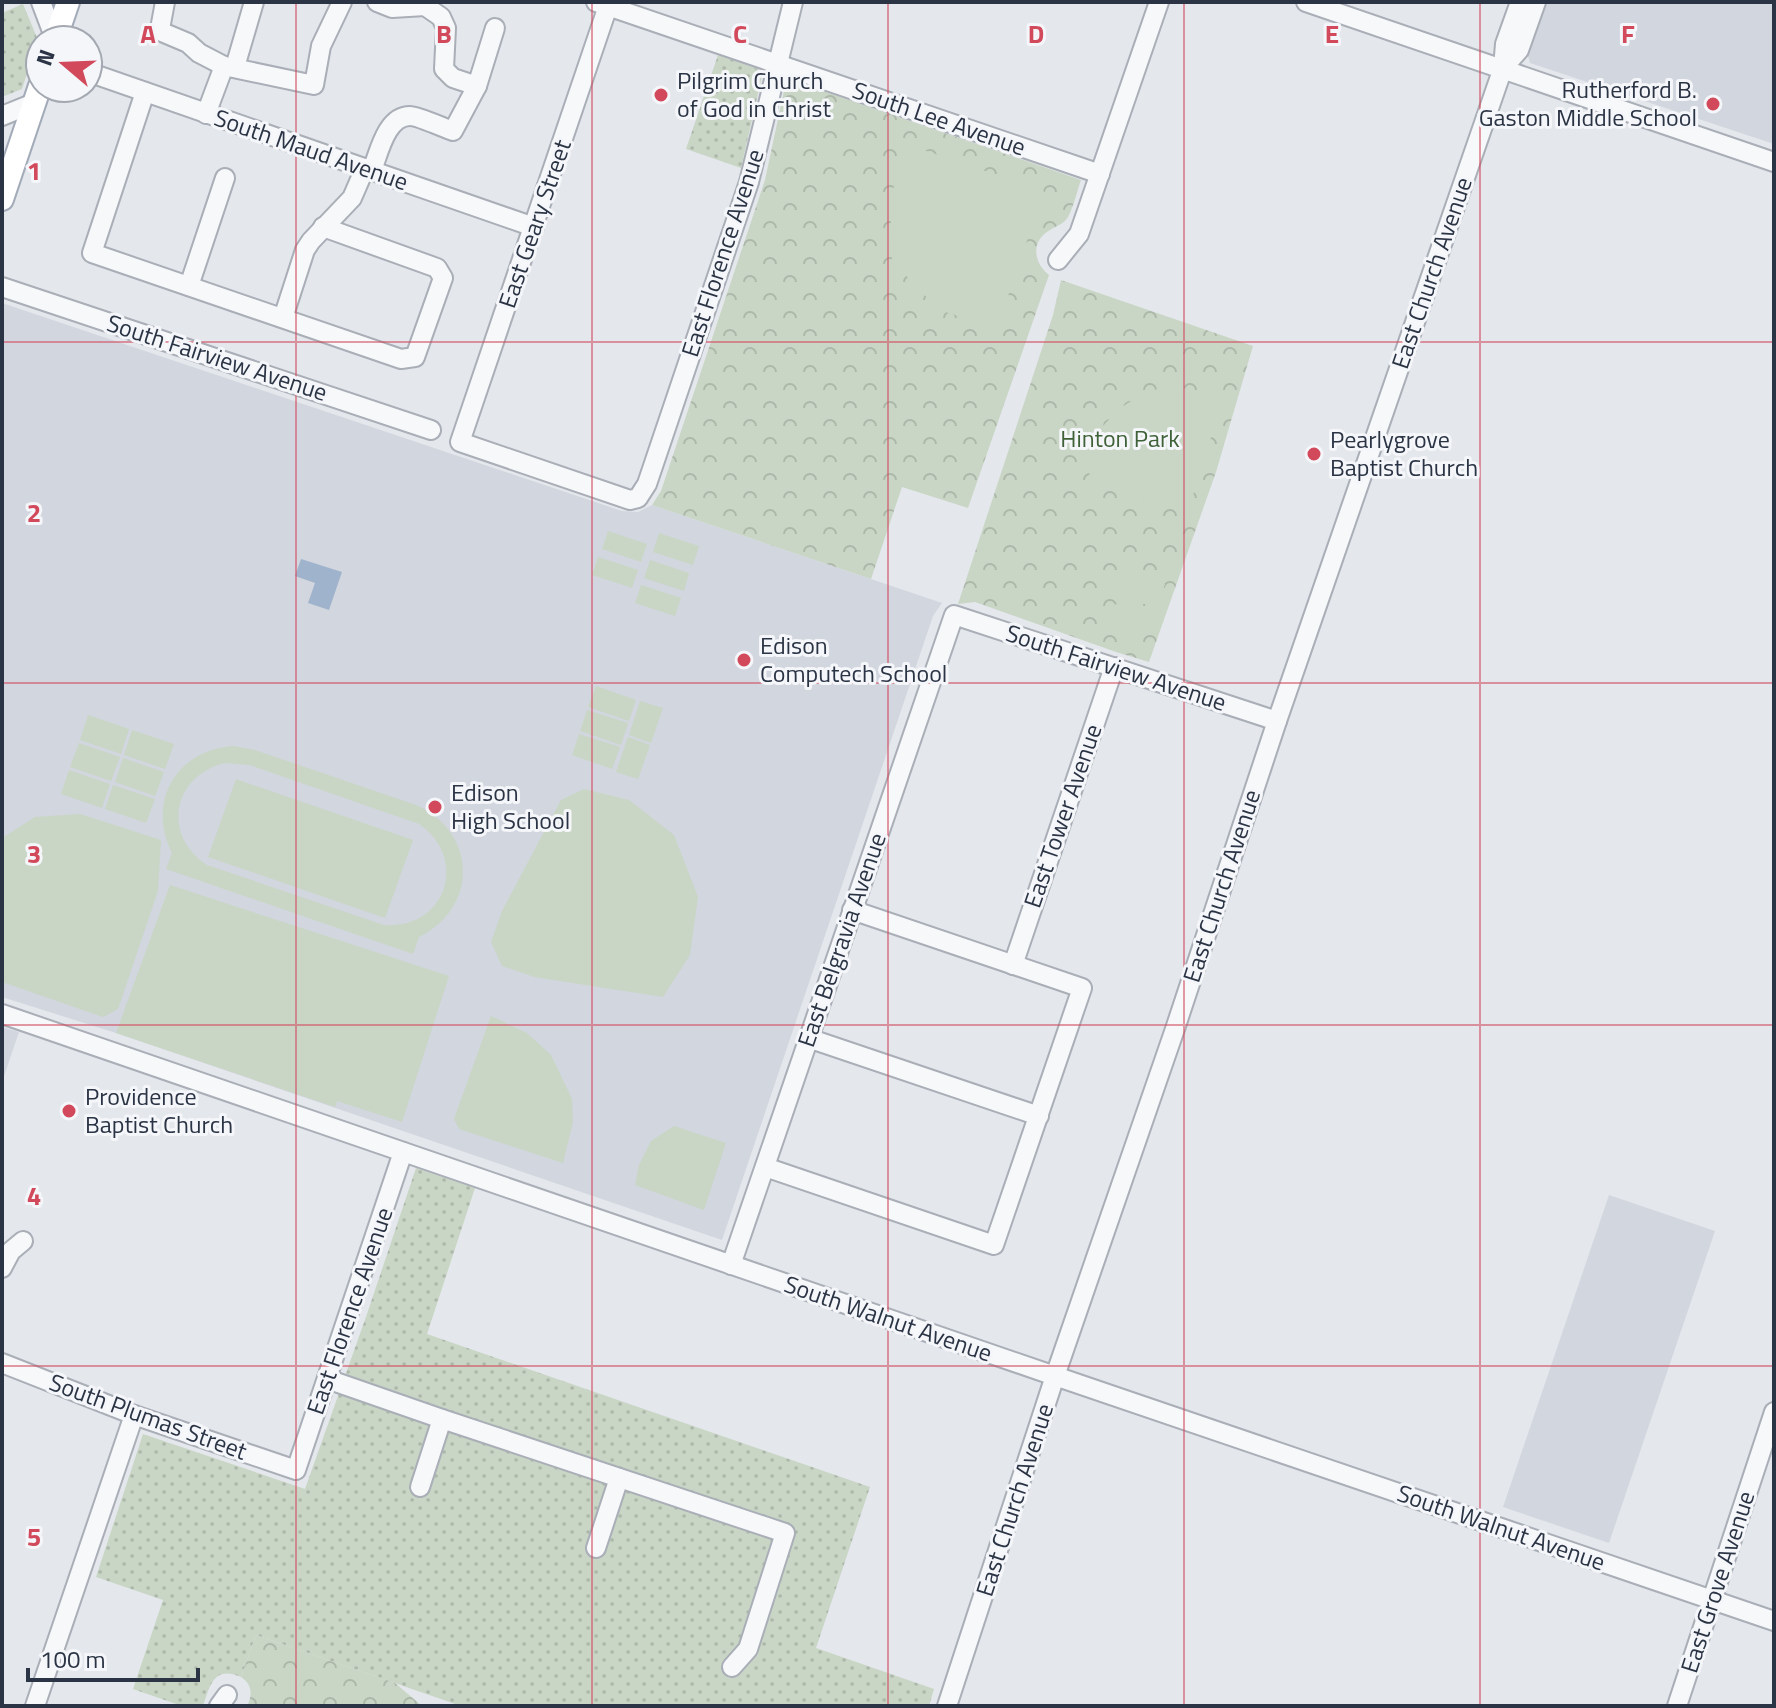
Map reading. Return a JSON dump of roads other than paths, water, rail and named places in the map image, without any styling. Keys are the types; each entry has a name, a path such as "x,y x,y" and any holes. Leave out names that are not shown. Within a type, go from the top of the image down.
{"main road":[{"path":"60,24 68,2"},
{"path":"2,199 34,104"}],"street":[{"path":"41,2 49,24"},
{"path":"165,2 162,32 179,37 210,60 314,85 321,46 342,2"},
{"path":"206,114 230,66 254,2"},
{"path":"377,2 392,8 425,6 441,17 446,28 444,69 453,78 477,86"},
{"name":"East Florence Avenue","path":"460,442 620,498 638,498 647,484 749,182 793,2"},
{"path":"1058,260 1079,234 1159,2"},
{"path":"1306,2 1774,162"},
{"name":"East Church Avenue","path":"947,1706 1055,1376 1277,721 1503,68 1505,44 1520,2"},
{"name":"East Church Avenue","path":"1503,68 1519,50 1536,2"},
{"name":"South Lee Avenue","path":"602,4 1100,174"},
{"name":"East Geary Street","path":"460,442 534,227 602,4"},
{"path":"283,318 305,250 352,198 390,127 398,120 411,116 453,131 477,86 495,28"},
{"name":"South Maud Avenue","path":"104,78 534,227"},
{"path":"145,92 92,253 401,359 415,357 443,278 437,268 323,227"},
{"path":"2,116 24,102"},
{"path":"189,286 225,178"},
{"name":"South Fairview Avenue","path":"2,287 431,430"},
{"name":"South Fairview Avenue","path":"954,615 1277,721"},
{"name":"East Belgravia Avenue","path":"731,1265 954,615"},
{"name":"East Tower Avenue","path":"1013,965 1114,667"},
{"path":"765,1167 994,1245 1039,1116 1082,988 852,910"},
{"name":"South Walnut Avenue","path":"2,1014 1774,1621"},
{"path":"808,1038 1039,1116"},
{"name":"East Florence Avenue","path":"296,1470 403,1152"},
{"path":"2,1268 11,1251 23,1241"},
{"name":"South Plumas Street","path":"2,1363 134,1415 296,1470"},
{"path":"327,1379 785,1533 748,1649 732,1667"},
{"name":"East Grove Avenue","path":"1677,1706 1774,1412"},
{"path":"35,1706 134,1415"},
{"path":"420,1487 442,1419"},
{"path":"596,1548 619,1478"}],"water":[{"path":"301,559 342,572 329,610 308,603 315,583 295,576"}],"place":[{"name":"Pilgrim Church of God in Christ","path":"661,95"},
{"name":"Rutherford B. Gaston Middle School","path":"1713,104"},
{"name":"Pearlygrove Baptist Church","path":"1314,454"},
{"name":"Edison Computech School","path":"744,660"},
{"name":"Edison High School","path":"435,807"},
{"name":"Providence Baptist Church","path":"69,1111"}],"park label":[{"name":"Hinton Park","path":"1120,439"}]}
